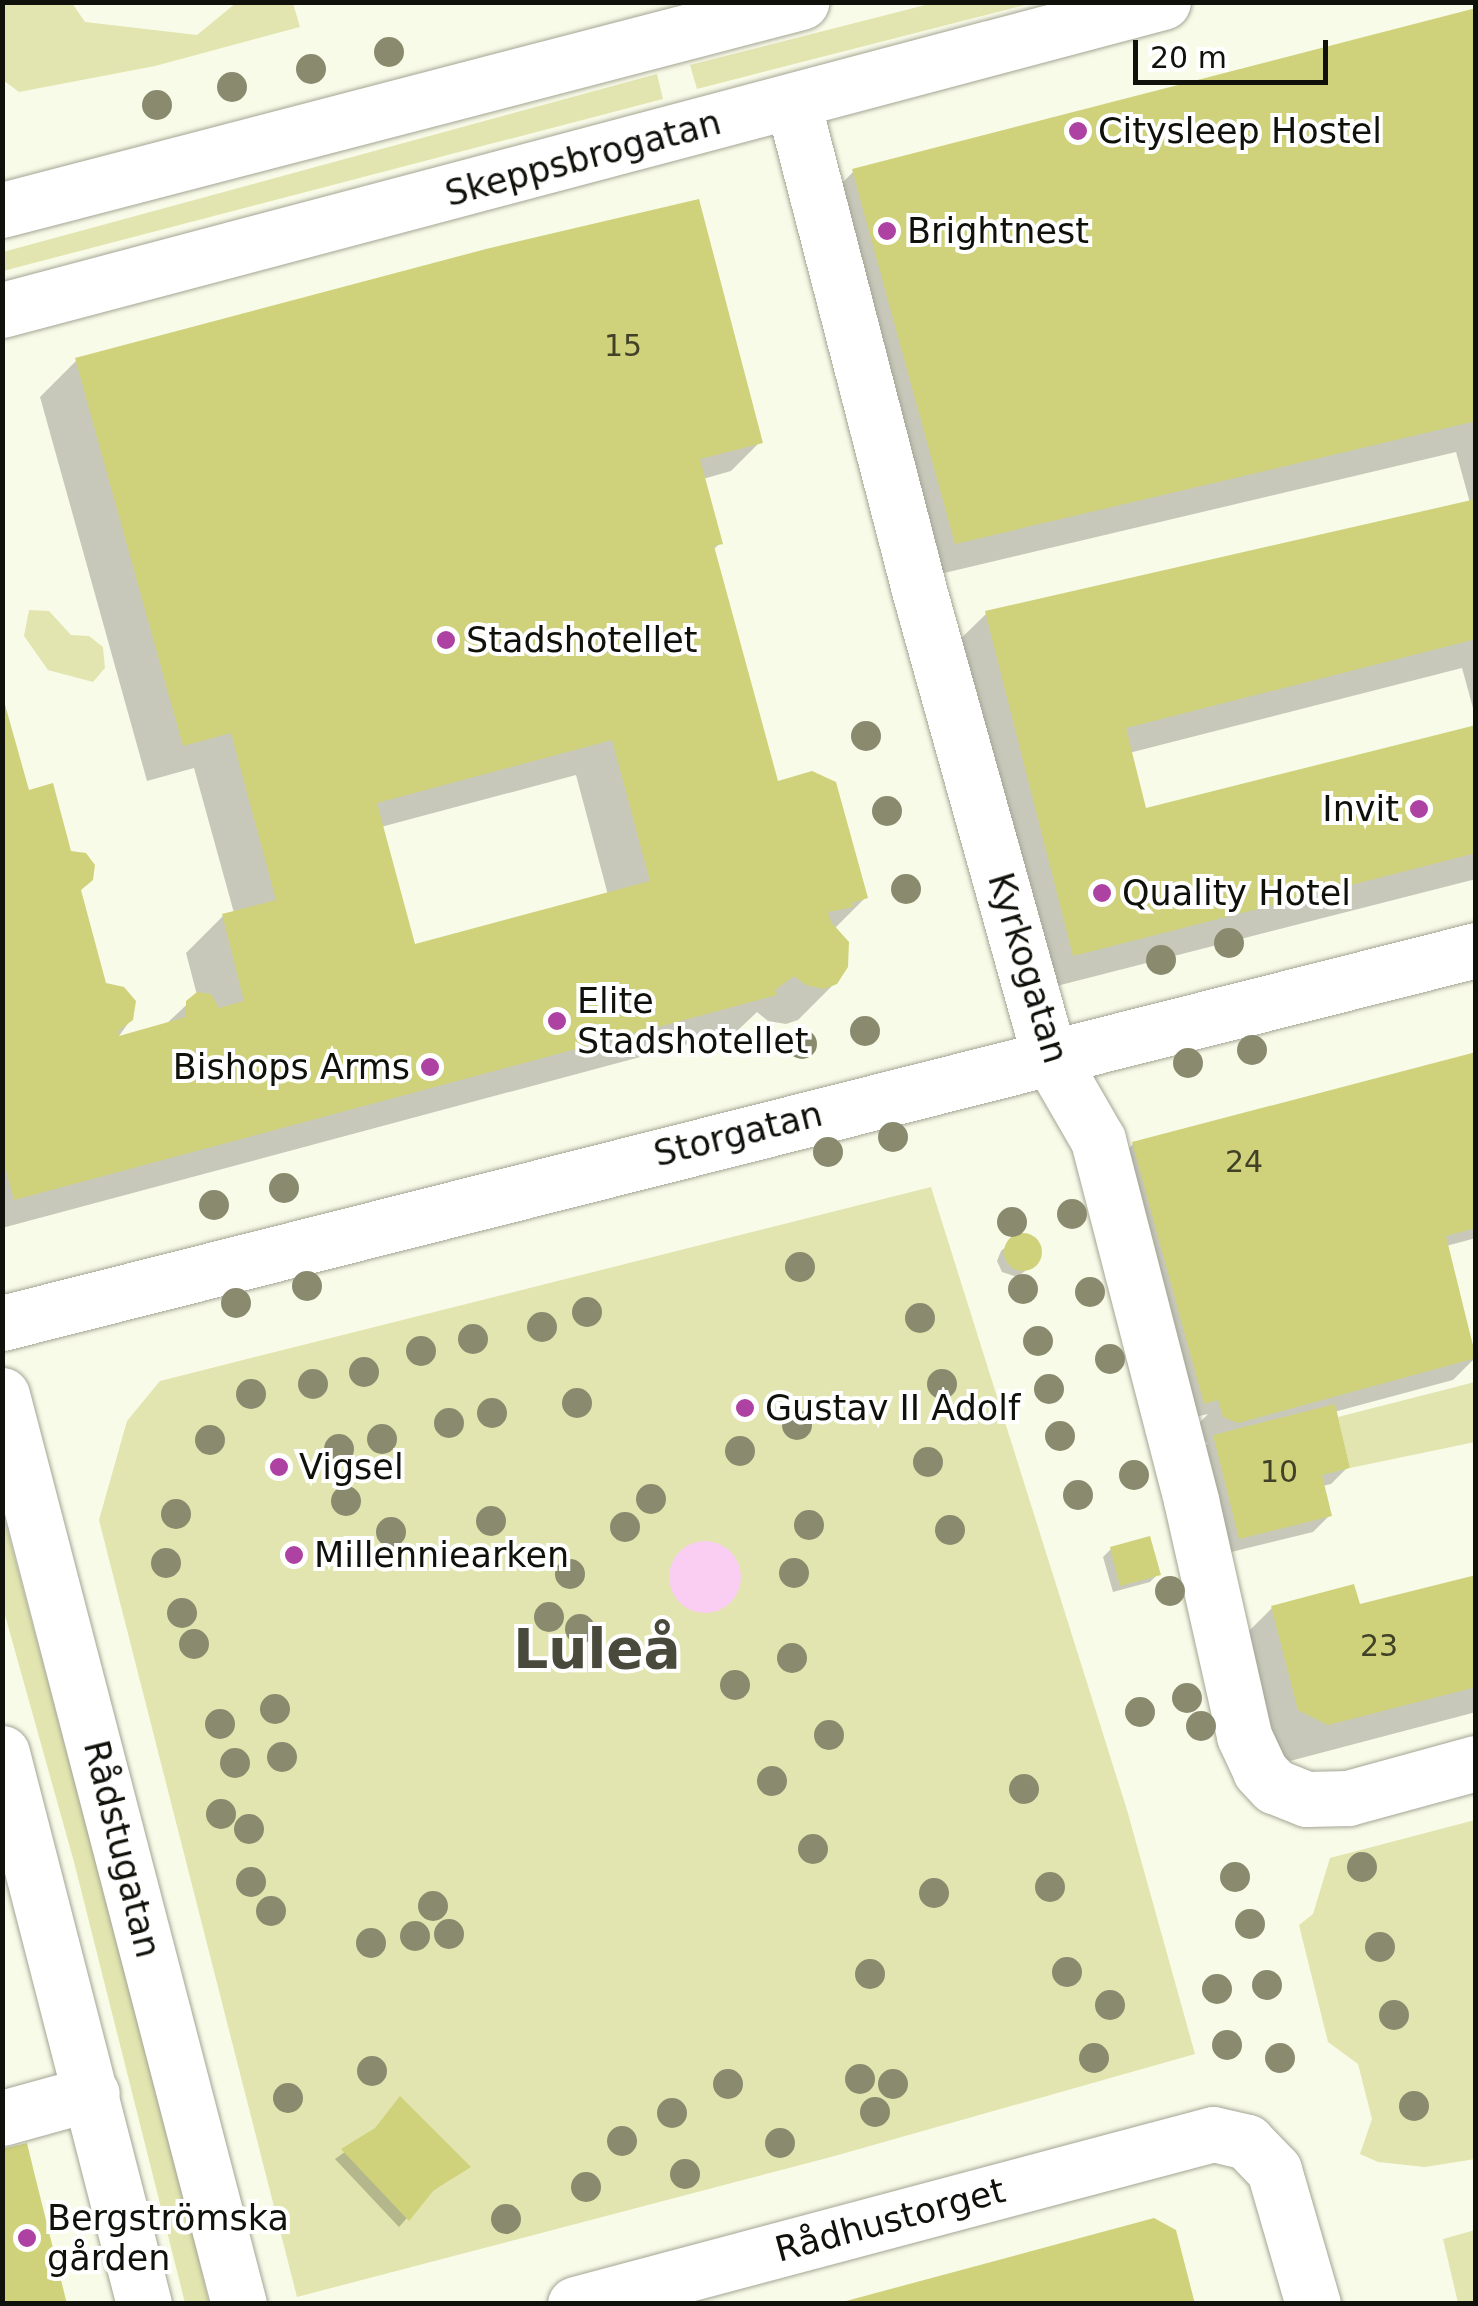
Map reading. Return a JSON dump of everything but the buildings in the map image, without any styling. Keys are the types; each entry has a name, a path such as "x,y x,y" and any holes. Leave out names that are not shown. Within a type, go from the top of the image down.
{"street":[{"path":"2,210 801,2"},
{"name":"Skeppsbrogatan","path":"2,310 794,103 1163,2"},
{"name":"Kyrkogatan","path":"794,103 920,590 1049,1055 1098,1140 1191,1500 1244,1736 1260,1771 1274,1786 1307,1799 1348,1798 1476,1763"},
{"name":"Storgatan","path":"2,1323 1476,950"},
{"name":"Rådstugatan","path":"2,1396 240,2304"},
{"path":"2,1753 144,2304"},
{"path":"2,2118 92,2093"},
{"name":"Rådhustorget","path":"575,2304 1205,2136 1247,2142 1274,2170 1313,2304"}],"green space":[{"path":"937,2 1033,3 697,89 690,65"},
{"path":"2,3 72,3 85,22 197,35 236,3 293,3 300,27 155,66 19,92 3,80"},
{"path":"657,74 663,99 3,271 3,252"},
{"path":"29,610 49,611 71,635 89,636 103,647 105,668 93,682 48,670 24,636"},
{"path":"931,1187 1127,1810 1195,2054 831,2157 297,2297 99,1520 127,1421 160,1381"},
{"path":"1475,1382 1475,1442 1350,1468 1338,1417"},
{"path":"2,1510 179,2172 209,2303 185,2303 74,1862 3,1608"},
{"path":"1475,1820 1475,2159 1425,2167 1378,2162 1360,2154 1372,2119 1358,2064 1328,2042 1299,1925 1313,1914 1330,1858"},
{"path":"1475,2230 1475,2303 1458,2303 1443,2239"}],"shaded area":[{"path":"705,1541 719,1543 731,1551 739,1563 739,1591 731,1603 719,1611 705,1613 691,1611 679,1603 671,1591 669,1577 671,1563 679,1551 691,1543"}],"place":[{"name":"Citysleep Hostel","path":"1078,131"},
{"name":"Brightnest","path":"887,231"},
{"name":"Stadshotellet","path":"446,640"},
{"name":"Invit","path":"1419,809"},
{"name":"Quality Hotel","path":"1102,893"},
{"name":"Elite Stadshotellet","path":"557,1021"},
{"name":"Bishops Arms","path":"430,1067"},
{"name":"Gustav II Adolf","path":"745,1408"},
{"name":"Vigsel","path":"279,1467"},
{"name":"Millenniearken","path":"294,1555"},
{"name":"Bergströmska gården","path":"27,2238"}],"district":[{"name":"Luleå","path":"597,1650"}]}
